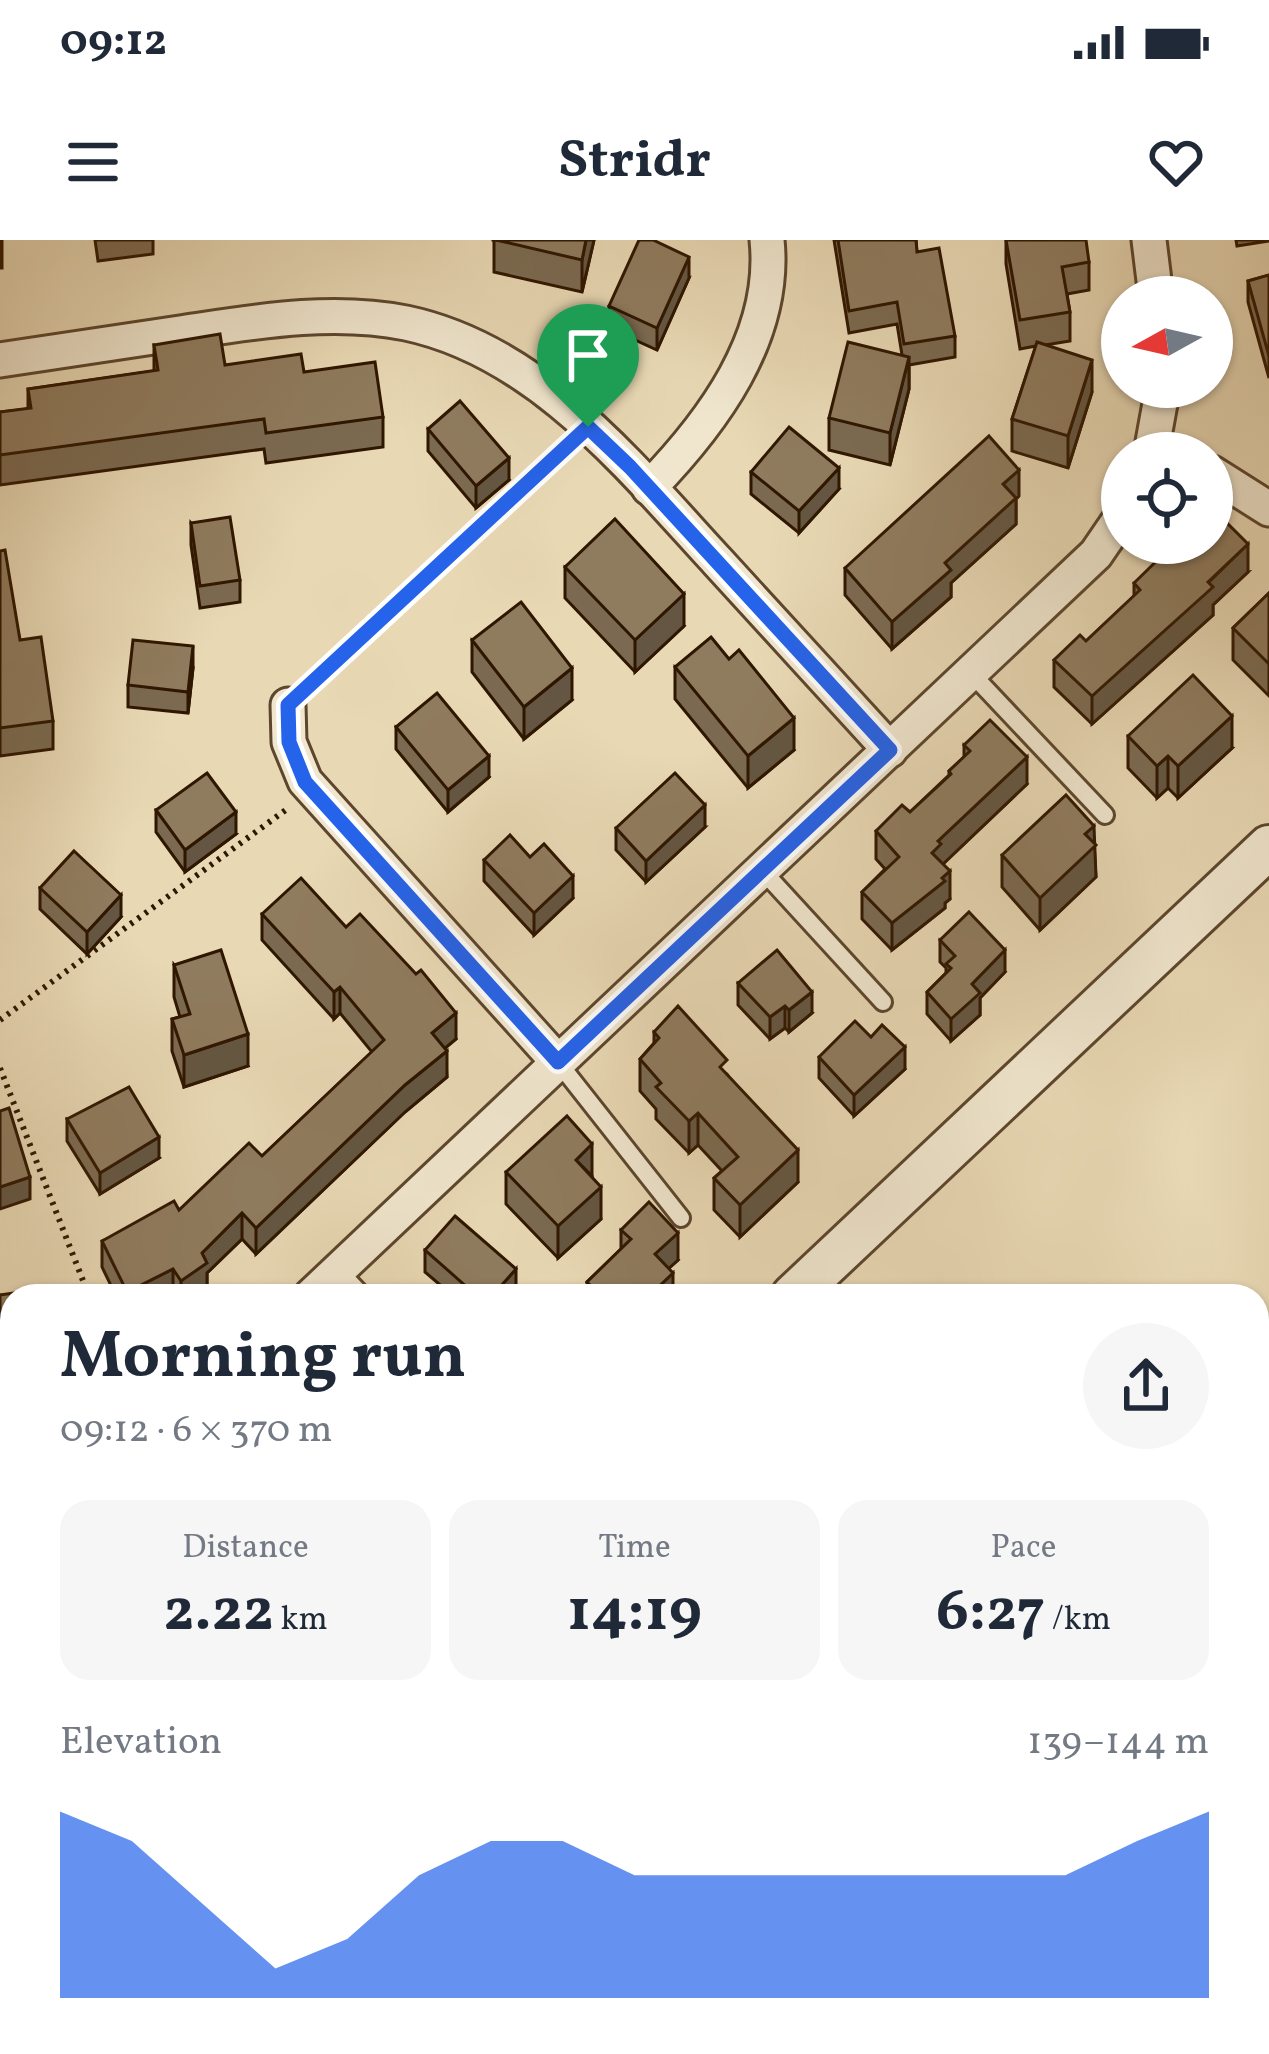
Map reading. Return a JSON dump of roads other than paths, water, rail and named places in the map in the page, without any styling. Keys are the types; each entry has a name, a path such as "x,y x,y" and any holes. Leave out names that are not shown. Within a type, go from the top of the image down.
{"street":[{"path":"649,488 705,426 736,375 752,339 765,286 767,240"},
{"path":"1149,240 1153,276"},
{"path":"0,359 273,319 346,317 404,323 454,338 510,366 588,427 890,750"},
{"path":"1233,486 1269,508"},
{"path":"323,1284 1101,547"},
{"path":"288,705 295,763 313,790 558,1062"},
{"path":"806,1284 1269,847"}],"lane":[{"path":"971,673 1105,814"},
{"path":"761,869 883,1002"},
{"path":"558,1062 681,1218"},
{"path":"338,1270 351,1284"}]}
